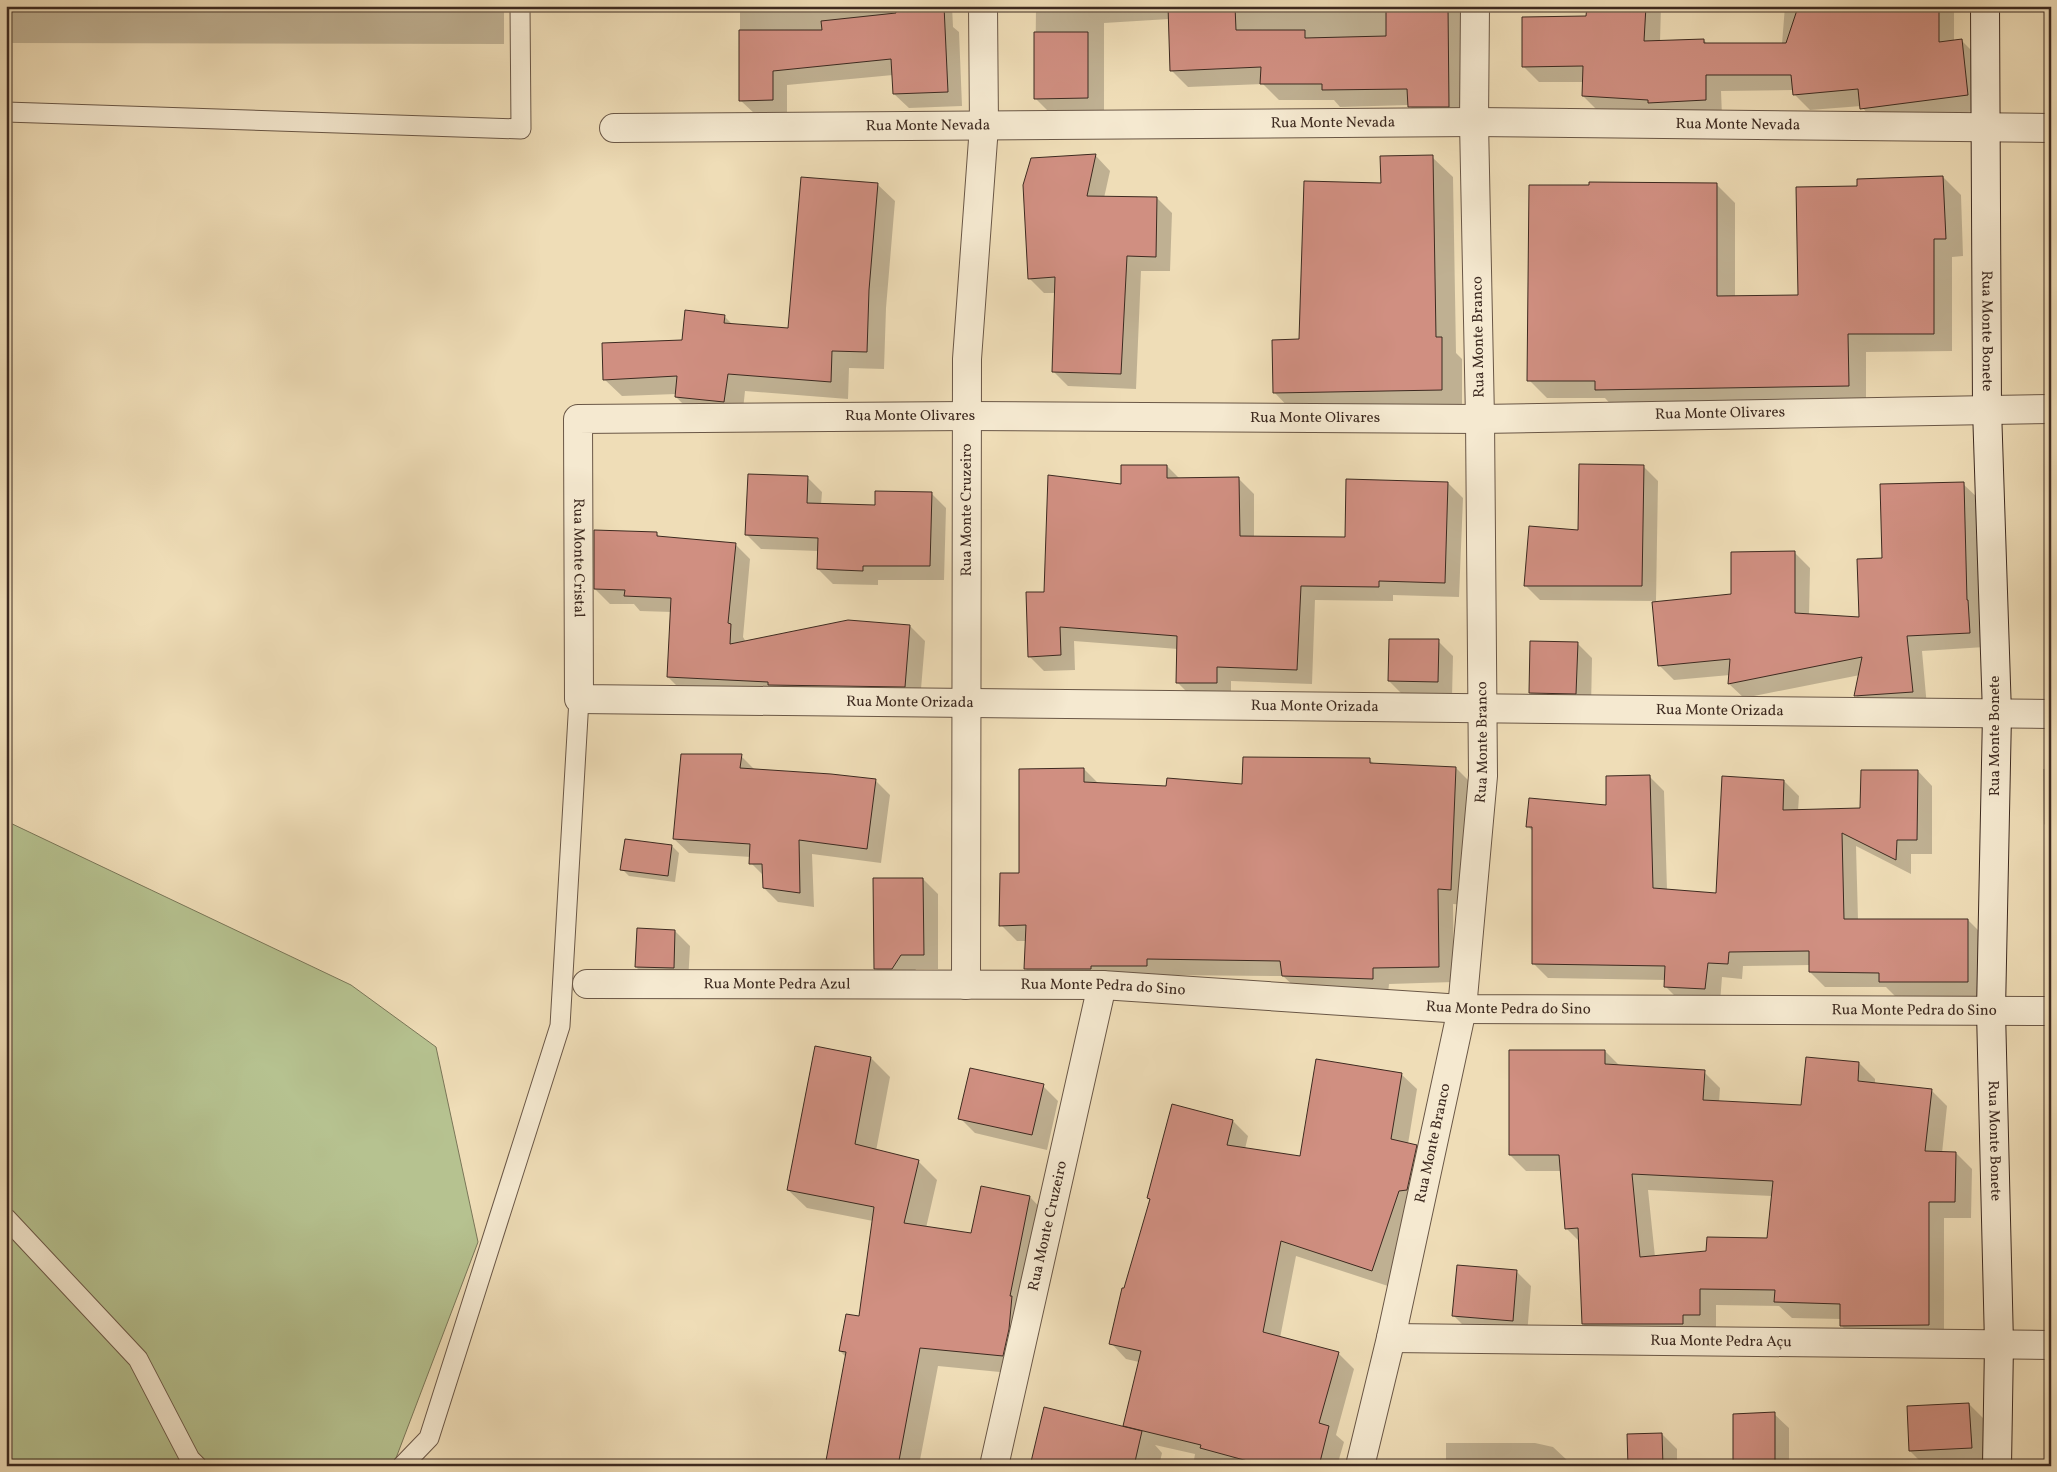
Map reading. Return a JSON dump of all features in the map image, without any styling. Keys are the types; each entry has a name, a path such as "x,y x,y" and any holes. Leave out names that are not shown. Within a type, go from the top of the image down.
{"street":[{"name":"Rua Monte Cruzeiro","path":"966,985 967,359 984,126 983,6"},
{"name":"Rua Monte Branco","path":"1360,1466 1391,1338 1462,1009 1483,776 1480,419 1474,122 1475,6"},
{"name":"Rua Monte Bonete","path":"1985,6 1987,409 1997,714 1991,1011 1999,1344 1997,1466"},
{"name":"Rua Monte Nevada","path":"614,128 1474,122 2051,128"},
{"name":"Rua Monte Olivares","path":"578,418 967,416 1480,419 2051,409"},
{"name":"Rua Monte Cristal","path":"578,418 579,699"},
{"name":"Rua Monte Orizada","path":"579,699 2051,714"},
{"name":"Rua Monte Pedra Azul","path":"587,984 966,985"},
{"name":"Rua Monte Pedra do Sino","path":"966,985 1102,985 1462,1009 2051,1011"},
{"name":"Rua Monte Cruzeiro","path":"994,1466 1102,985"},
{"name":"Rua Monte Pedra Açu","path":"1391,1338 2051,1345"}],"lane":[{"path":"6,112 521,129 520,6"},
{"path":"402,1466 429,1438 560,1026 579,699"},
{"path":"6,1218 138,1359 190,1459 197,1466"}],"green space":[{"path":"6,821 351,985 436,1047 478,1242 393,1466 6,1466"}],"building":[{"path":"895,6 944,6 948,92 893,94 891,59 773,71 773,100 739,101 739,30 822,30 821,21 896,13"},
{"path":"1168,6 1235,6 1236,30 1305,30 1305,38 1386,36 1386,6 1448,6 1449,107 1408,107 1407,89 1322,90 1322,84 1260,84 1261,67 1170,71"},
{"path":"1587,6 1646,6 1644,41 1704,39 1704,43 1786,43 1797,10 1846,6 1939,6 1939,42 1962,39 1968,95 1860,109 1858,89 1793,95 1791,75 1706,75 1706,100 1648,103 1648,100 1582,96 1583,66 1522,67 1522,17 1586,16"},
{"path":"1034,32 1088,32 1088,98 1034,99"},
{"path":"1096,154 1087,196 1157,197 1156,257 1127,256 1121,374 1052,372 1055,277 1028,279 1023,185 1031,158"},
{"path":"1433,155 1436,337 1442,337 1442,390 1273,393 1272,340 1299,339 1304,181 1381,183 1380,156"},
{"path":"1943,176 1946,239 1934,239 1934,334 1848,334 1849,386 1595,390 1595,381 1527,381 1529,185 1589,185 1589,182 1717,183 1717,296 1798,295 1796,187 1857,186 1857,179"},
{"path":"801,177 878,183 869,290 867,352 832,351 831,382 728,374 724,402 675,397 677,376 603,380 602,343 682,340 685,310 725,315 724,323 788,328"},
{"path":"1579,464 1644,465 1642,586 1524,586 1529,526 1578,530"},
{"path":"1121,465 1167,465 1167,478 1239,477 1240,536 1345,537 1346,479 1448,482 1445,583 1379,581 1379,587 1301,586 1297,670 1217,667 1217,683 1176,683 1177,636 1060,627 1061,655 1028,657 1026,592 1044,592 1048,475 1121,484"},
{"path":"748,474 808,476 807,503 875,505 875,491 932,492 930,566 863,566 863,571 817,569 818,538 745,535"},
{"path":"1964,482 1967,600 1970,633 1907,636 1913,692 1854,696 1862,657 1728,684 1730,659 1658,666 1652,602 1731,594 1731,552 1795,551 1795,613 1859,617 1857,559 1882,558 1880,484"},
{"path":"594,530 657,532 657,536 736,543 728,623 731,624 730,644 848,620 910,625 905,687 768,685 768,682 667,677 671,598 624,596 625,590 594,589"},
{"path":"1389,639 1439,639 1438,682 1388,681"},
{"path":"1530,641 1578,642 1576,694 1529,693"},
{"path":"681,754 742,754 740,768 876,779 867,849 799,840 800,893 763,888 762,864 749,864 750,844 673,839"},
{"path":"1243,757 1370,758 1370,763 1456,767 1451,890 1438,889 1439,967 1373,968 1373,979 1282,976 1280,961 1147,959 1147,966 1091,966 1091,969 1024,969 1026,925 999,926 1000,873 1019,873 1019,769 1084,768 1084,782 1166,786 1167,778 1242,784"},
{"path":"1861,770 1918,770 1917,840 1897,840 1896,860 1842,833 1844,919 1968,919 1968,982 1879,982 1879,973 1809,972 1809,951 1729,952 1728,964 1708,963 1705,989 1664,987 1665,966 1532,964 1532,827 1526,827 1529,798 1606,805 1606,776 1650,775 1653,888 1716,893 1722,776 1784,780 1783,810 1860,808"},
{"path":"625,839 672,845 668,876 620,870"},
{"path":"873,878 923,878 924,955 901,955 892,969 874,969"},
{"path":"637,928 675,930 674,968 635,967"},
{"path":"815,1046 871,1057 855,1144 919,1160 904,1223 971,1233 981,1186 1030,1196 1010,1296 1012,1296 1009,1329 1003,1356 920,1348 898,1466 825,1466 846,1352 839,1351 846,1314 859,1316 874,1207 787,1190"},
{"path":"1509,1050 1605,1050 1605,1064 1705,1070 1703,1100 1801,1105 1806,1057 1859,1062 1858,1081 1932,1089 1925,1151 1956,1152 1955,1202 1929,1202 1929,1325 1840,1326 1840,1304 1774,1302 1775,1290 1700,1289 1700,1315 1683,1315 1683,1324 1582,1324 1578,1228 1565,1229 1559,1155 1509,1155","holes":["1632,1174 1773,1181 1767,1238 1707,1237 1706,1251 1640,1257"]},
{"path":"1316,1059 1402,1073 1391,1139 1417,1145 1407,1190 1399,1191 1372,1271 1281,1241 1263,1332 1339,1352 1319,1423 1329,1426 1319,1466 1266,1466 1200,1448 1201,1445 1123,1426 1141,1351 1109,1344 1122,1288 1124,1288 1150,1199 1147,1198 1172,1104 1233,1120 1227,1145 1300,1156"},
{"path":"970,1068 1044,1084 1032,1135 958,1119"},
{"path":"1457,1265 1517,1270 1513,1321 1452,1316"},
{"path":"1969,1403 1972,1448 1909,1451 1907,1406"},
{"path":"1044,1407 1142,1431 1134,1466 1030,1466"},
{"path":"1775,1412 1775,1466 1733,1466 1733,1414"},
{"path":"1662,1433 1663,1466 1628,1466 1627,1434"}]}
